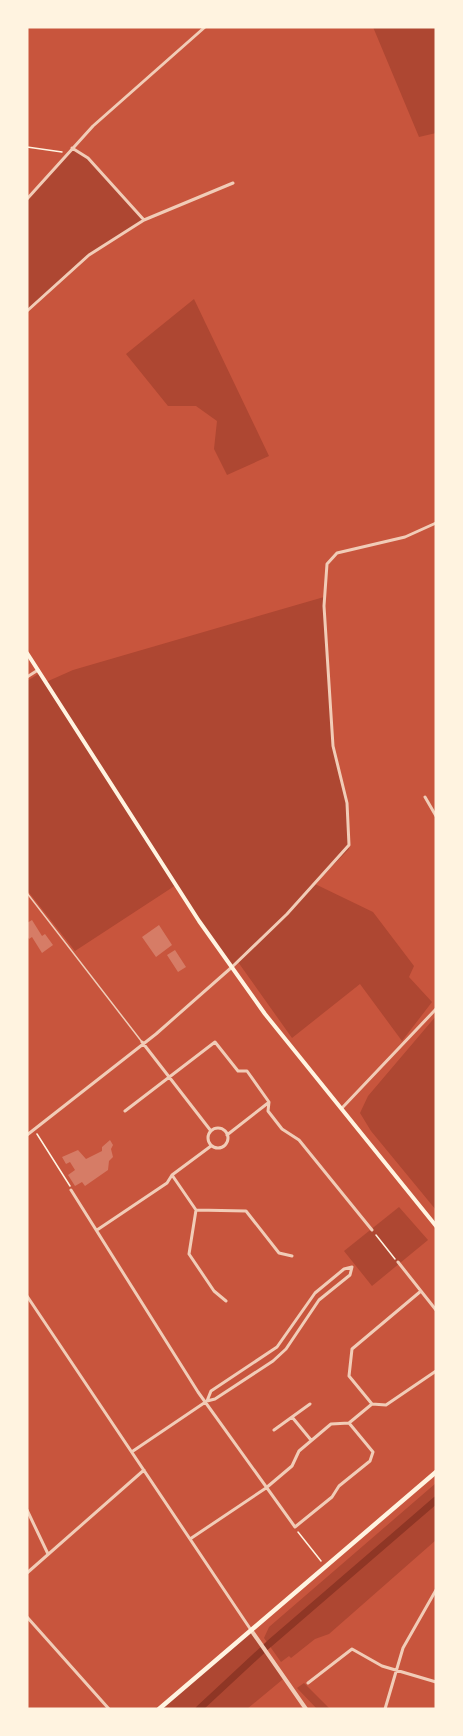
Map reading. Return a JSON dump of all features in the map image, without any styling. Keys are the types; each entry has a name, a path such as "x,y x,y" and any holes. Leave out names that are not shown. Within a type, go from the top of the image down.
{"main road":[{"path":"27,653 199,921 273,1025 436,1226"},
{"path":"159,1709 436,1472"}],"street":[{"path":"27,199 93,126 205,27"},
{"path":"72,148 88,158 144,220"},
{"path":"27,311 89,255 144,220 233,183"},
{"path":"27,1135 87,1089 142,1042 156,1034 232,967 286,914 349,845 347,803 333,746 324,606 327,564 337,553 405,537 436,523"},
{"path":"27,676 38,670"},
{"path":"425,796 436,816"},
{"path":"342,1108 436,1009"},
{"path":"142,1042 211,1131"},
{"path":"125,1111 215,1042 238,1071 247,1071 269,1102 268,1111 282,1129 299,1140 372,1230"},
{"path":"211,1146 217,1148 224,1146 227,1135 269,1102"},
{"path":"211,1131 218,1129 227,1135"},
{"path":"211,1131 208,1138 211,1146"},
{"path":"97,1230 167,1183 172,1175 211,1146"},
{"path":"172,1175 196,1210 189,1254 214,1291 226,1301"},
{"path":"70,1190 198,1392 207,1401 266,1488 296,1527 332,1497 339,1486 370,1461 373,1452 349,1423"},
{"path":"196,1210 246,1211 279,1253 292,1256"},
{"path":"398,1262 436,1310"},
{"path":"133,1451 207,1401 215,1399 273,1361 286,1349 319,1300 350,1275 352,1267 344,1269 315,1293 277,1347 211,1391 207,1401"},
{"path":"372,1404 349,1376 352,1350 421,1291"},
{"path":"27,1296 133,1451 258,1642 306,1709"},
{"path":"190,1539 266,1488 292,1466 299,1451 331,1424 349,1423 372,1404 386,1405 436,1371"},
{"path":"274,1430 310,1404"},
{"path":"292,1417 311,1440"},
{"path":"27,1572 144,1470"},
{"path":"27,1510 31,1524 48,1554"},
{"path":"385,1709 395,1670 410,1632 436,1590"},
{"path":"27,1617 109,1709"},
{"path":"308,1683 352,1649 395,1670 436,1682"}],"lane":[{"path":"27,893 142,1042"}],"path":[{"path":"27,147 68,153"},
{"path":"34,1129 70,1190"},
{"path":"372,1230 398,1262"},
{"path":"296,1527 325,1567"}],"shaded area":[{"path":"373,27 436,27 436,133 419,137"},
{"path":"72,148 88,158 144,220 89,255 27,311 27,199"},
{"path":"194,299 269,456 227,475 214,449 217,421 196,406 168,406 126,354"},
{"path":"324,597 333,749 347,803 349,849 315,884 373,912 414,966 409,977 432,1002 402,1041 360,984 292,1038 238,962 232,967 176,885 75,951 27,890 27,681 40,673 46,682 73,670"},
{"path":"436,1016 436,1210 371,1131 360,1113 368,1096"},
{"path":"399,1207 428,1240 372,1286 344,1251"},
{"path":"436,1483 436,1540 329,1634 315,1639 291,1658 289,1656 281,1662 264,1638 269,1627"},
{"path":"251,1630 282,1680 247,1709 159,1709"},
{"path":"304,1683 330,1709 317,1709 297,1688"}],"building":[{"path":"32,920 42,936 45,934 53,945 42,953 32,937 29,939 27,936 27,923"},
{"path":"159,925 172,945 156,957 142,937"},
{"path":"175,950 186,967 178,972 167,955"},
{"path":"110,1140 113,1145 111,1149 113,1157 109,1161 108,1170 85,1186 82,1182 75,1186 68,1175 75,1170 70,1162 66,1164 62,1157 78,1150 86,1159 102,1151 102,1147"}],"waterway":[{"path":"199,1709 269,1644 436,1500"}]}
